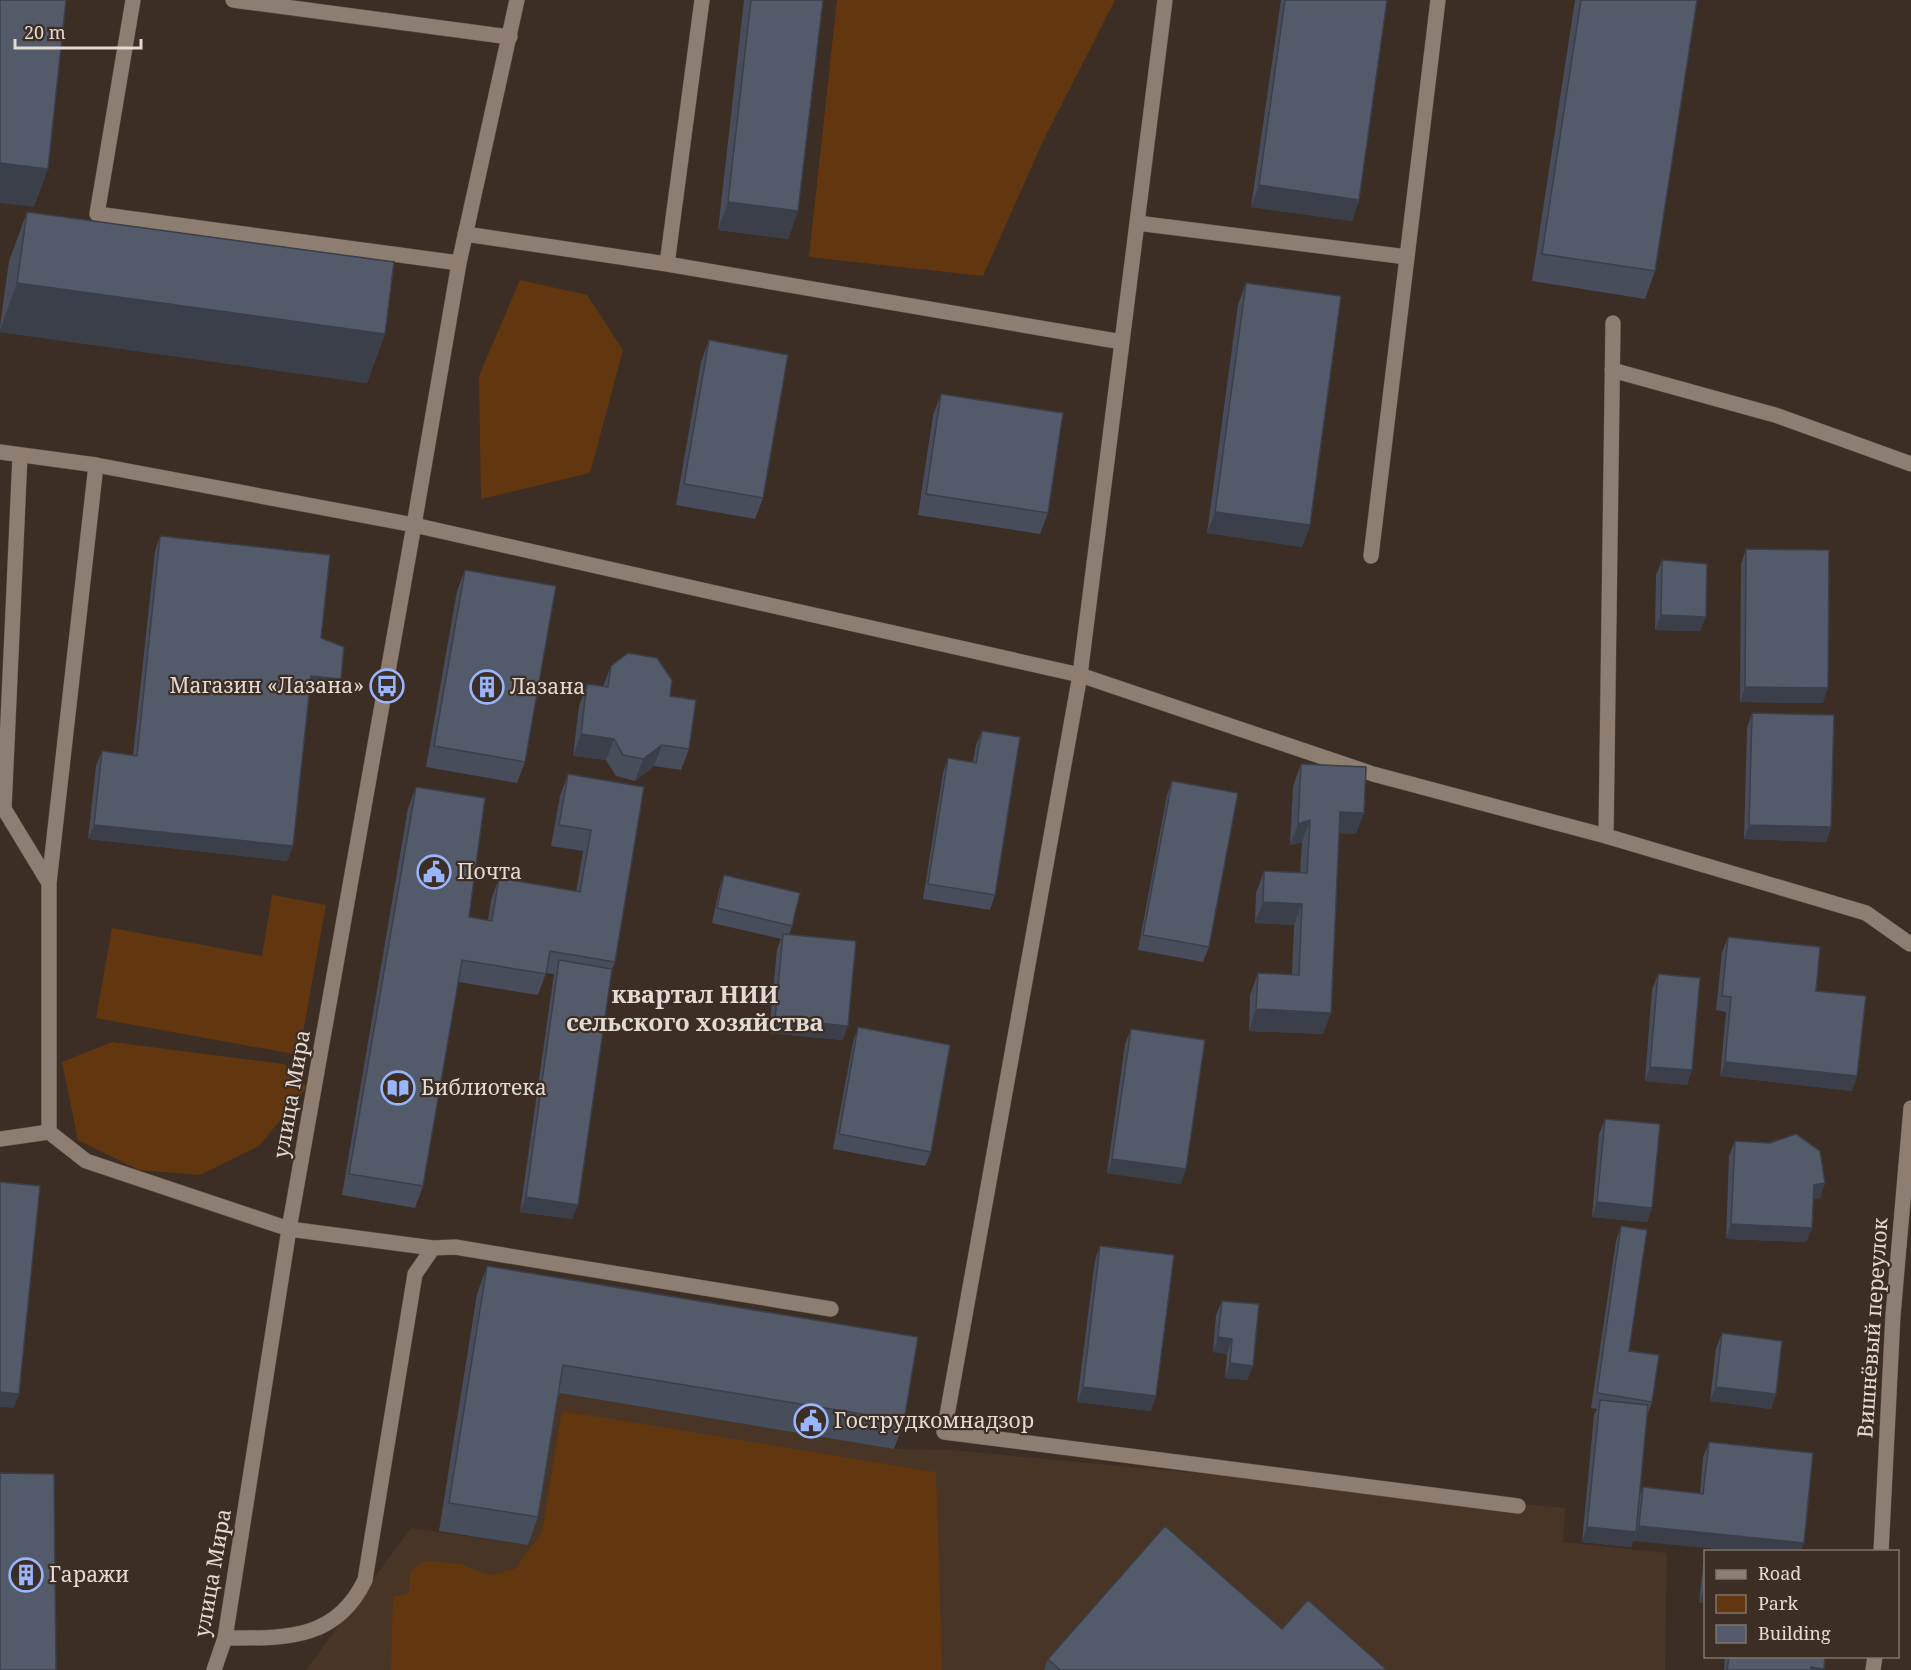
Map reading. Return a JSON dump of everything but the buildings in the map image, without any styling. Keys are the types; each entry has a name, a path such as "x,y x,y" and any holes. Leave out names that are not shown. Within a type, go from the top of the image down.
{"street":[{"path":"133,0 97,214 459,263"},
{"path":"233,0 510,37"},
{"name":"улица Мира","path":"214,1670 225,1638 289,1229 459,263 517,0"},
{"path":"667,264 702,0"},
{"path":"1166,0 1080,675 944,1432 1518,1506"},
{"path":"1371,556 1438,0"},
{"path":"1137,223 1407,257"},
{"path":"465,234 667,264 1122,342"},
{"path":"1606,836 1613,323"},
{"path":"1612,370 1775,415 1911,464"},
{"path":"0,452 96,465 414,525 1080,675 1373,774 1606,836 1866,913 1911,943"},
{"path":"20,456 4,809 48,883"},
{"path":"49,1132 48,883 96,465"},
{"name":"Вишнёвый переулок","path":"1881,1550 1893,1315 1911,1108"},
{"path":"0,1138 49,1132 86,1161 289,1229 433,1248 455,1247 831,1309"},
{"path":"225,1638 278,1638 300,1635 324,1627 357,1597 365,1580 415,1274 433,1248"}],"shaded area":[{"path":"553,1392 894,1449 951,1450 1565,1508 1563,1542 1667,1553 1665,1670 306,1670 411,1528 528,1545"}],"green space":[{"path":"837,0 1115,0 1044,139 983,276 809,257"},
{"path":"520,280 587,295 623,350 590,473 481,499 479,376"},
{"path":"272,895 326,905 299,1055 96,1018 112,928 262,956"},
{"path":"112,1042 284,1064 307,1087 259,1146 200,1175 139,1170 78,1140 62,1062"},
{"path":"562,1411 936,1472 942,1670 391,1670 393,1597 409,1593 410,1571 424,1561 461,1564 489,1575 515,1569 542,1532"}],"place":[{"name":"Магазин «Лазана»","path":"387,686"},
{"name":"Лазана","path":"487,687"},
{"name":"Почта","path":"434,872"},
{"name":"Библиотека","path":"398,1088"},
{"name":"Гострудкомнадзор","path":"811,1421"},
{"name":"Гаражи","path":"26,1575"}],"district":[{"name":"квартал НИИ сельского хозяйства","path":"695,1009"}]}
